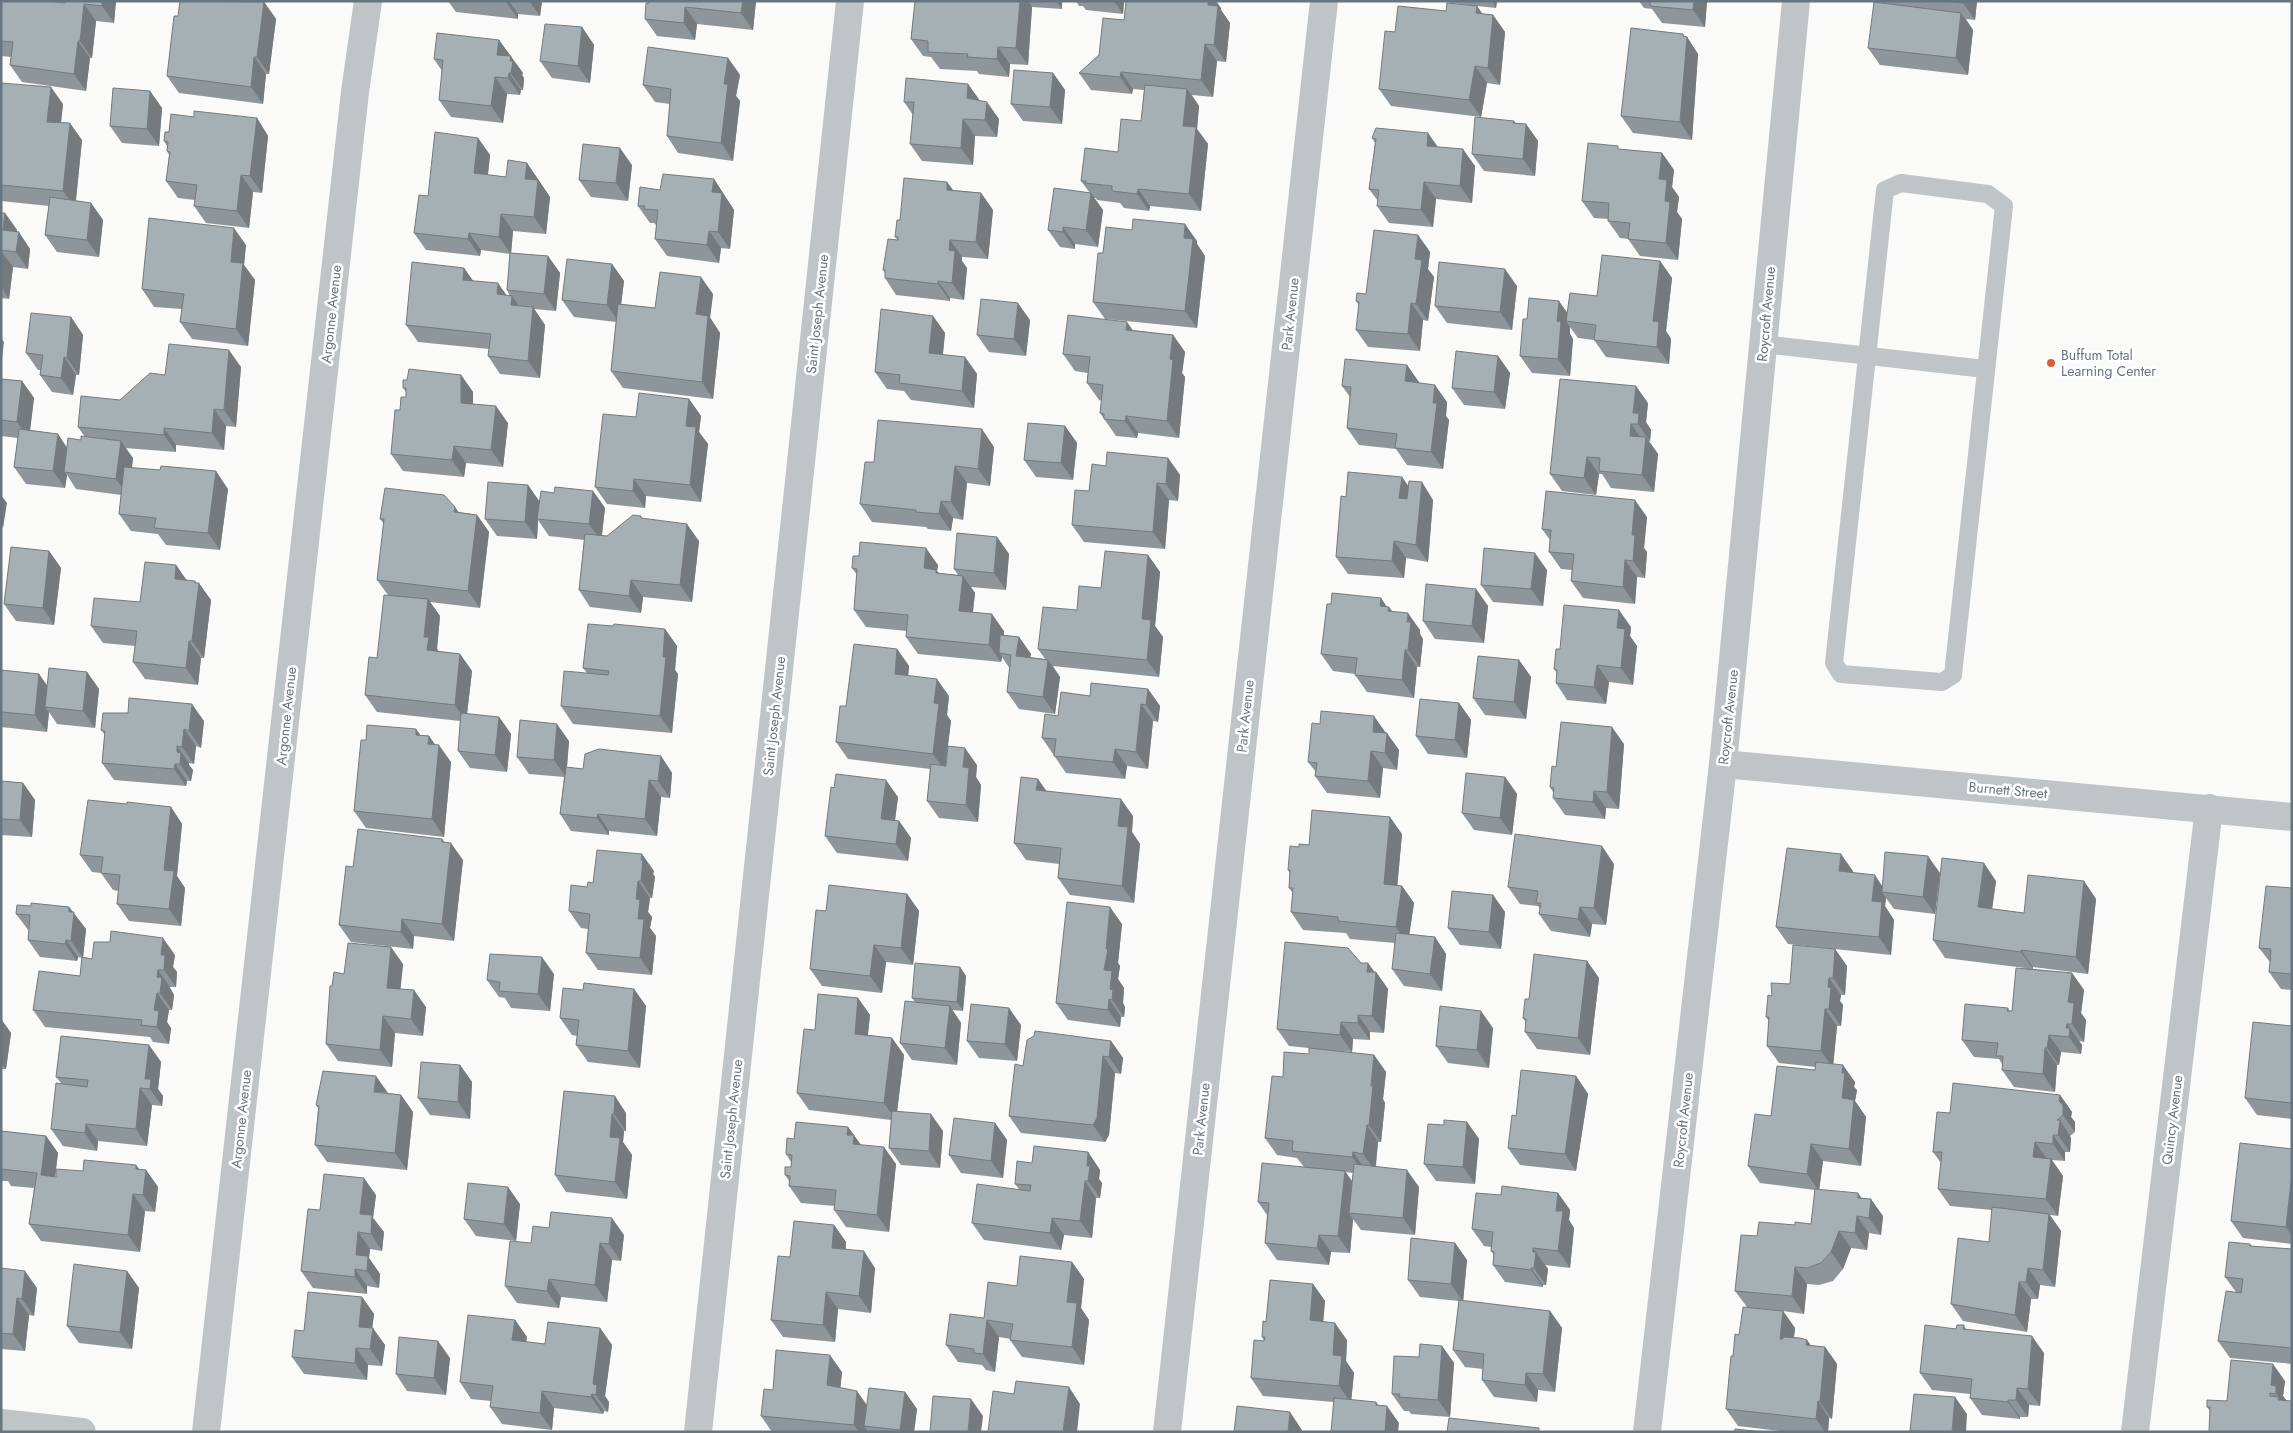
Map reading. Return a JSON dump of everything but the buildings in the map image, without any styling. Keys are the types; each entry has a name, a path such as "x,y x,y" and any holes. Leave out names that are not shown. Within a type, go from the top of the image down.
{"street":[{"name":"Argonne Avenue","path":"206,1432 355,92 368,1"},
{"name":"Saint Joseph Avenue","path":"698,1432 850,1"},
{"name":"Park Avenue","path":"1167,1432 1324,1"},
{"name":"Roycroft Avenue","path":"1647,1432 1723,764 1796,1"},
{"name":"Burnett Street","path":"1723,764 2292,817"},
{"name":"Quincy Avenue","path":"2135,1432 2209,808"},
{"path":"1,1423 82,1432"}],"lane":[{"path":"1901,183 1988,194 2004,206 1985,369 1952,674 1942,682 1841,674 1834,663 1885,190 1901,183"},
{"path":"1763,344 1985,369"}],"place":[{"name":"Buffum Total Learning Center","path":"2051,363"}]}
